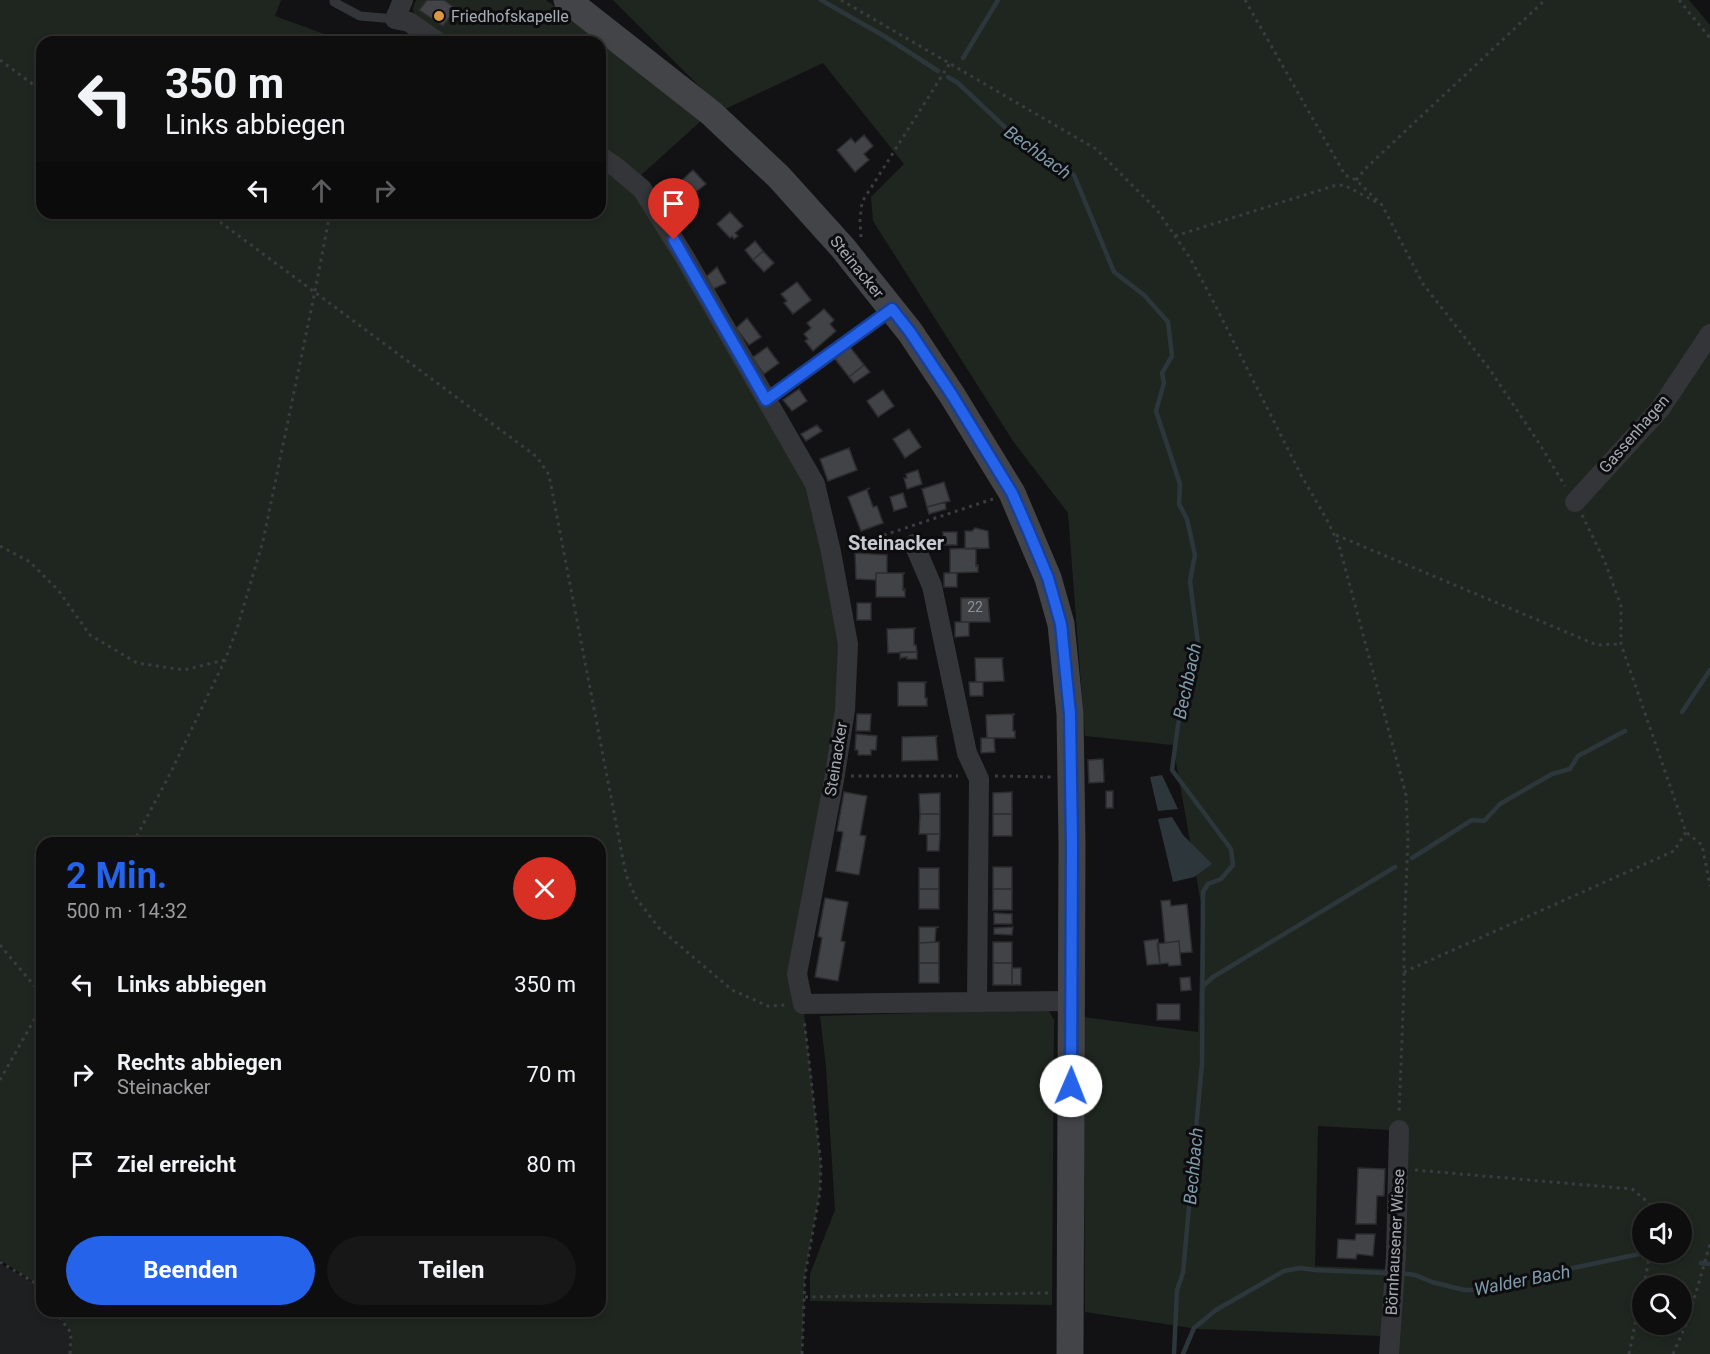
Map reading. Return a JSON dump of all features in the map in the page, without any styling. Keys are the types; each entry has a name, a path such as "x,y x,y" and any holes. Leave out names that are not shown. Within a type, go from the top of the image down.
{"main road":[{"name":"Steinacker","path":"567,0 711,113 779,177 843,248 910,332 952,395 1012,493 1048,578 1061,624 1070,714 1072,844 1070,1354"}],"street":[{"path":"391,28 403,0"},
{"path":"391,28 409,22 429,36"},
{"name":"Steinacker","path":"606,160 642,189 684,256 815,484 831,552 848,644 845,710 797,974 803,1004"},
{"name":"Gassenhagen","path":"1575,502 1660,409 1710,333"},
{"path":"914,544 932,586 967,753 979,779 977,1002"},
{"path":"803,1004 1071,1001"},
{"name":"Börnhausener Wiese","path":"1389,1354 1396,1256 1399,1130"}],"lane":[{"path":"334,0 360,16 391,28"},
{"path":"766,400 892,309"}],"path":[{"path":"841,0 1096,149 1157,210 1212,299 1339,545 1406,795 1408,838 1399,1130"},
{"path":"1245,0 1345,175 1356,180 1382,205 1423,284 1488,367 1575,502 1605,562 1621,606 1621,644 1686,832 1702,845 1710,886"},
{"path":"1356,180 1545,0"},
{"path":"1679,0 1710,38"},
{"path":"391,28 393,36"},
{"path":"0,60 36,87"},
{"path":"862,242 860,220 862,202 950,63"},
{"path":"1175,236 1333,186 1344,185 1382,205"},
{"path":"216,219 537,457 549,475 626,875 636,898 659,928 732,990 768,1006 803,1004 821,1164 820,1192 805,1275 802,1354"},
{"path":"136,837 170,774 225,660 237,629 263,541 329,219"},
{"path":"831,552 1012,493"},
{"path":"1334,535 1597,645 1621,644"},
{"path":"0,546 30,562 58,590 90,635 137,663 184,670 225,660"},
{"path":"834,776 1071,777"},
{"path":"1404,972 1674,851 1686,832"},
{"path":"0,945 36,988"},
{"path":"0,1080 36,1017"},
{"path":"1398,1169 1632,1189 1649,1203"},
{"path":"1672,1354 1688,1320 1710,1244"},
{"path":"0,1262 36,1283"},
{"path":"805,1297 1069,1293"},
{"path":"59,1317 71,1333 70,1354"},
{"path":"1629,1354 1633,1335"}],"shaded area":[{"path":"0,0 281,0 275,16 330,36 36,36 36,219 606,219 606,171 631,186 815,484 848,644 815,876 803,1004 821,1164 820,1192 805,1275 802,1354 70,1354 71,1333 59,1317 606,1317 606,837 36,837 36,1283 0,1260"},
{"path":"416,0 546,0 595,36 442,36 415,16 413,8"},
{"path":"613,0 1689,0 1710,25 1710,1354 1397,1354 1382,1336 1198,1329 1085,1312 1083,1017 1198,1032 1202,909 1173,745 1085,736 1068,513 1013,441 873,221 871,197 904,164 823,63 723,110","holes":["1318,1126 1390,1130 1386,1269 1315,1266"]},
{"path":"606,44 669,91 701,121 640,176 606,154"},
{"path":"1162,775 1178,809 1158,811 1150,777"},
{"path":"1172,817 1183,835 1212,864 1194,877 1173,882 1158,819"},
{"path":"1048,1009 1054,1020 1052,1305 810,1301 810,1274 835,1210 826,1067 820,1016"},
{"path":"0,1264 36,1283 36,1317 59,1317 71,1333 70,1354 0,1354"}],"building":[{"name":"Friedhofskapelle","path":"427,0 444,0 456,9 443,26 419,10"},
{"path":"864,135 873,146 864,154 869,160 855,172 837,150 851,138 855,143"},
{"path":"693,170 706,184 692,195 681,181"},
{"path":"681,197 692,210 686,216 674,203"},
{"path":"730,212 743,226 735,233 738,236 734,239 732,236 730,238 717,224"},
{"path":"755,241 763,251 753,260 745,250"},
{"path":"763,251 774,263 764,272 753,260"},
{"path":"717,267 726,283 713,289 706,277"},
{"path":"797,282 811,300 793,314 784,303 787,301 781,294"},
{"path":"824,309 834,320 830,324 836,331 813,351 805,341 808,339 804,334 811,328 807,323"},
{"path":"747,318 761,337 749,345 736,328"},
{"path":"767,347 779,363 764,374 752,358"},
{"path":"850,347 864,365 849,377 835,359"},
{"path":"864,365 870,372 854,383 849,377"},
{"path":"799,389 807,401 792,411 783,400"},
{"path":"883,390 894,406 878,417 867,401"},
{"path":"817,425 822,431 806,441 801,434"},
{"path":"909,429 921,447 905,458 893,439"},
{"path":"849,448 857,470 828,481 820,459"},
{"path":"918,470 922,484 907,489 904,478 907,478 906,474"},
{"path":"944,482 950,501 927,507 922,489"},
{"path":"870,488 867,490 873,507 877,506 883,523 861,531 848,497"},
{"path":"903,493 907,507 894,511 890,497"},
{"path":"945,502 946,509 929,514 927,507"},
{"path":"975,528 988,531 989,548 965,549 965,531 972,531"},
{"path":"943,532 957,532 957,545 943,545"},
{"path":"978,548 976,549 976,566 978,565 978,572 950,573 950,549"},
{"path":"855,553 887,555 887,573 876,573 876,580 856,579"},
{"path":"876,573 905,573 903,574 903,590 905,589 905,597 876,597"},
{"path":"944,573 957,573 957,587 944,587"},
{"path":"961,598 989,598 990,622 961,622"},
{"path":"857,603 871,603 871,620 857,620"},
{"path":"955,622 969,622 969,636 955,637"},
{"path":"916,628 914,629 914,645 916,645 917,652 888,653 887,629"},
{"path":"900,652 917,652 917,659 907,659 907,657 900,659"},
{"path":"975,658 1002,658 1004,681 976,682"},
{"path":"898,682 927,682 925,683 925,698 927,698 927,706 898,706"},
{"path":"969,682 983,682 983,696 970,696"},
{"path":"857,714 871,714 870,731 856,731"},
{"path":"1015,714 1013,715 1013,731 1015,731 1015,738 987,738 986,715"},
{"path":"856,734 877,736 876,750 871,750 871,755 858,755 858,750 855,750"},
{"path":"938,736 936,737 938,760 902,761 902,737"},
{"path":"981,738 994,738 995,752 981,753"},
{"path":"1103,759 1104,782 1089,783 1088,760"},
{"path":"1106,791 1113,791 1113,808 1106,808"},
{"path":"844,792 867,796 860,835 866,836 859,875 836,871 843,832 837,831"},
{"path":"1012,792 1012,814 993,814 993,793"},
{"path":"940,793 940,814 920,814 919,794"},
{"path":"920,814 940,814 940,834 919,834"},
{"path":"993,814 1012,814 1012,836 993,836"},
{"path":"927,834 940,834 939,851 927,851"},
{"path":"993,867 1012,867 1012,889 993,889"},
{"path":"919,868 939,868 939,889 919,889"},
{"path":"919,889 939,889 939,909 919,909"},
{"path":"993,889 1012,889 1012,910 993,910"},
{"path":"825,898 848,902 841,941 845,942 838,981 815,977 822,938 818,936"},
{"path":"1170,900 1171,906 1187,904 1192,952 1180,953 1179,941 1165,943 1161,901"},
{"path":"994,913 1012,914 1012,924 994,924"},
{"path":"919,927 939,927 936,928 935,942 919,943"},
{"path":"1013,927 1012,935 994,934 994,928"},
{"path":"1158,939 1160,964 1147,965 1144,941"},
{"path":"1179,941 1181,965 1160,964 1157,944"},
{"path":"939,942 939,963 919,963 919,943"},
{"path":"993,942 1012,942 1012,963 993,963"},
{"path":"919,963 939,963 939,983 919,983"},
{"path":"993,963 1012,963 1012,985 993,985"},
{"path":"1012,968 1021,968 1021,985 1012,985"},
{"path":"1190,977 1191,990 1181,991 1180,978"},
{"path":"1157,1004 1180,1004 1180,1020 1157,1020"},
{"path":"1358,1168 1385,1169 1384,1196 1377,1196 1376,1224 1356,1224"},
{"path":"1356,1234 1375,1234 1373,1256 1357,1254 1356,1259 1337,1258 1338,1239 1355,1240"}],"waterway":[{"name":"Bechbach","path":"821,0 884,36 938,71"},
{"path":"963,58 998,0"},
{"name":"Bechbach","path":"948,77 958,83 1010,132 1074,175 1114,272 1144,295 1168,322 1172,356 1162,373 1164,383 1156,411 1180,484 1179,504 1187,519 1195,555 1190,581 1198,644 1178,725 1172,770 1231,849 1233,865 1221,879 1208,884 1203,892 1202,1063 1183,1273 1177,1290 1174,1354"},
{"path":"1682,712 1710,670"},
{"path":"1412,858 1472,820 1484,821 1500,804 1552,774 1570,769 1578,756 1625,731"},
{"path":"1203,986 1213,977 1395,867"},
{"name":"Walder Bach","path":"1400,1273 1415,1275 1464,1290 1482,1290 1521,1281 1527,1276 1557,1274 1559,1271 1632,1256"},
{"name":"Walder Bach","path":"1701,1263 1710,1264"},
{"name":"Walder Bach","path":"1183,1354 1194,1328 1216,1310 1284,1271 1300,1268 1386,1273"}],"place":[{"name":"Friedhofskapelle","path":"439,16"}],"district":[{"name":"Steinacker","path":"896,543"}],"route":[{"path":"674,240 766,400 892,309 952,395 1012,493 1048,578 1061,624 1070,714 1071,1086"}]}
